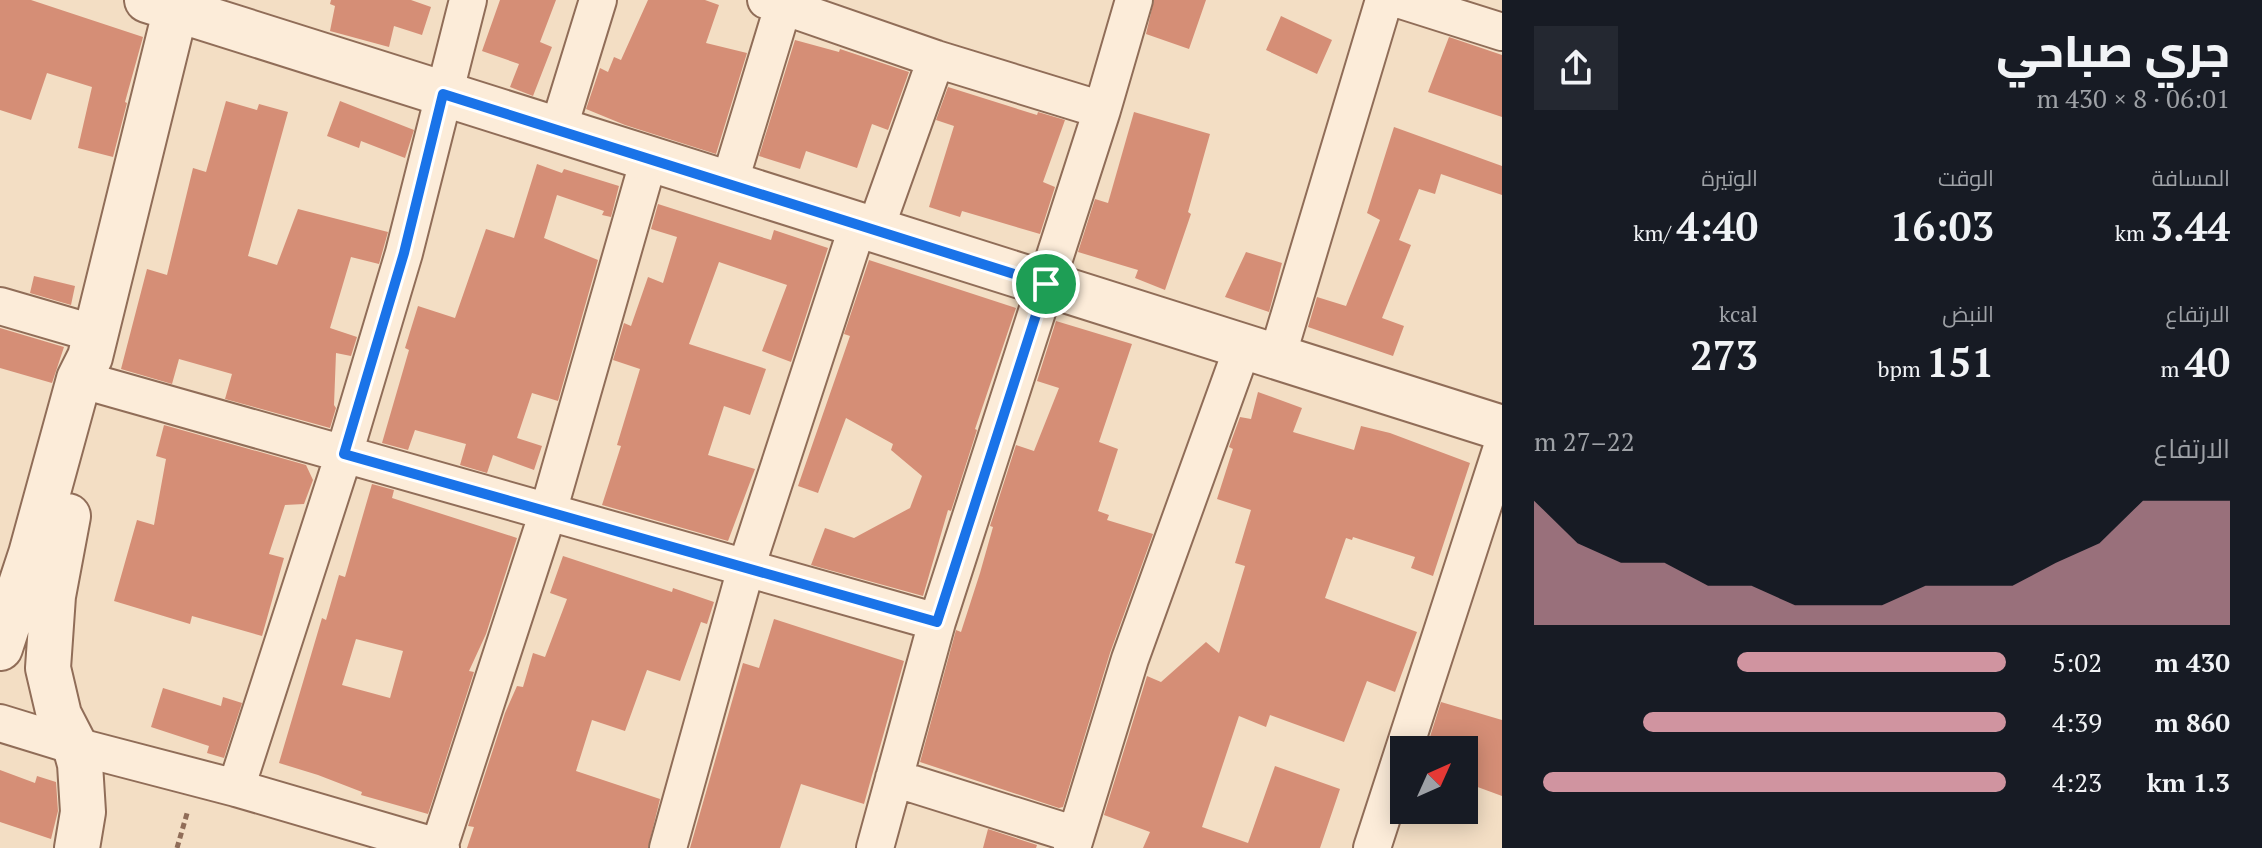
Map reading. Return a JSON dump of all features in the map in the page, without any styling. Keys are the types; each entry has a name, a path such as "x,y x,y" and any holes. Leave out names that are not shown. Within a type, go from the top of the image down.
{"street":[{"path":"236,788 344,454 404,253 468,0"},
{"path":"558,130 598,0"},
{"path":"875,848 937,622 1102,110 1134,0"},
{"path":"894,778 1074,842 1130,659 1260,352 1384,0"},
{"path":"1401,0 1502,32"},
{"path":"729,184 778,2 936,59 1102,110"},
{"path":"77,848 83,802 80,764 75,746 59,715 48,668 53,596 90,363 167,3 443,94 1502,428"},
{"path":"668,848 746,568 867,228 936,59"},
{"path":"0,723 440,848 548,512 649,159"},
{"path":"0,306 90,363 344,454 937,622"},
{"path":"0,648 90,363"},
{"path":"1372,848 1502,447"}],"path":[{"path":"177,848 198,778"}],"building":[{"path":"0,0 31,0 143,37 113,157 78,148 92,87 47,73 31,120 0,110"},
{"path":"331,0 411,0 431,7 422,35 394,26 389,47 330,31 335,6 330,4"},
{"path":"500,0 556,0 540,42 552,47 533,96 510,87 519,64 482,51"},
{"path":"648,0 705,0 719,5 706,43 747,53 716,154 586,109 600,68 608,72 614,57 621,60"},
{"path":"1154,0 1206,0 1189,49 1146,34"},
{"path":"1281,16 1332,40 1317,74 1266,50"},
{"path":"1449,37 1502,55 1502,117 1428,92"},
{"path":"795,40 839,52 840,49 909,72 888,130 872,124 857,168 806,151 800,169 759,156"},
{"path":"948,87 1037,115 1038,112 1065,120 1043,182 1055,187 1040,234 962,211 960,217 929,207 954,126 936,120"},
{"path":"226,101 257,110 259,104 288,112 248,256 277,265 298,209 388,232 379,264 351,257 330,328 357,337 351,356 336,353 336,408 330,428 225,399 232,374 179,359 172,384 121,369 147,269 167,275 193,168 206,172"},
{"path":"340,101 414,130 405,158 361,141 359,148 327,136"},
{"path":"1134,112 1210,134 1188,212 1191,214 1165,290 1135,278 1138,270 1078,252 1095,199 1108,203"},
{"path":"1394,127 1502,166 1502,195 1441,174 1435,194 1419,189 1399,240 1411,245 1382,318 1404,326 1393,356 1308,327 1317,297 1346,306 1380,220 1367,213"},
{"path":"537,164 619,186 611,217 602,215 604,211 557,195 544,238 598,260 558,401 532,393 517,438 542,446 534,470 493,455 487,473 460,465 466,444 415,430 408,450 382,443 409,350 405,348 418,306 455,318 486,229 514,238"},
{"path":"658,204 771,240 774,230 828,248 791,362 762,351 787,285 719,262 689,344 766,369 750,415 724,406 708,455 755,469 728,541 602,505 621,446 617,445 640,369 613,360 624,323 631,326 648,277 663,283 677,237 651,229"},
{"path":"1246,252 1282,263 1269,312 1225,297"},
{"path":"869,260 1016,308 951,511 948,510 923,596 811,565 825,528 854,538 910,508 922,476 891,450 893,444 846,418 818,493 798,486 850,336 844,334"},
{"path":"34,276 75,286 71,305 30,293"},
{"path":"1056,321 1132,344 1099,442 1118,449 1098,511 1109,515 1107,520 1153,534 1110,653 1063,807 1059,808 920,762 956,630 961,632 1016,445 1034,451 1059,388 1037,381"},
{"path":"0,328 64,347 52,383 0,368"},
{"path":"1258,392 1302,408 1293,432 1354,450 1361,426 1390,433 1470,463 1433,576 1411,568 1415,557 1353,537 1352,540 1346,538 1325,598 1417,632 1395,692 1367,681 1344,742 1270,715 1266,727 1239,716 1202,827 1248,843 1275,766 1340,789 1320,848 1143,848 1150,832 1104,815 1147,676 1161,682 1206,642 1219,653 1245,566 1235,563 1251,510 1217,499 1233,449 1229,447 1240,417 1251,419"},
{"path":"164,425 306,465 313,480 304,504 285,505 269,554 284,558 262,636 192,616 190,624 114,601 137,520 154,525 166,459 156,456"},
{"path":"372,484 394,490 392,498 517,538 486,634 469,671 474,672 428,814 361,795 362,792 279,763 322,618 326,620 339,575 345,577","holes":["356,639 403,651 390,698 342,685"]},
{"path":"563,556 672,592 673,588 714,602 707,624 701,622 680,681 647,670 625,731 592,720 576,771 660,799 648,848 467,848 474,827 468,826 505,713 517,686 523,687 533,653 545,657 567,599 550,593"},
{"path":"774,619 904,661 864,804 801,784 780,848 690,848 743,663 759,668"},
{"path":"163,688 221,706 223,697 242,703 224,758 207,753 209,746 151,727"},
{"path":"1441,702 1502,720 1502,796 1478,787 1478,736 1430,736"},
{"path":"0,770 35,783 37,776 56,782 58,811 51,839 0,822"},
{"path":"988,829 1037,845 1036,848 983,848"}],"route":[{"path":"443,94 1046,284 937,622 344,454 404,253 443,94"}]}
